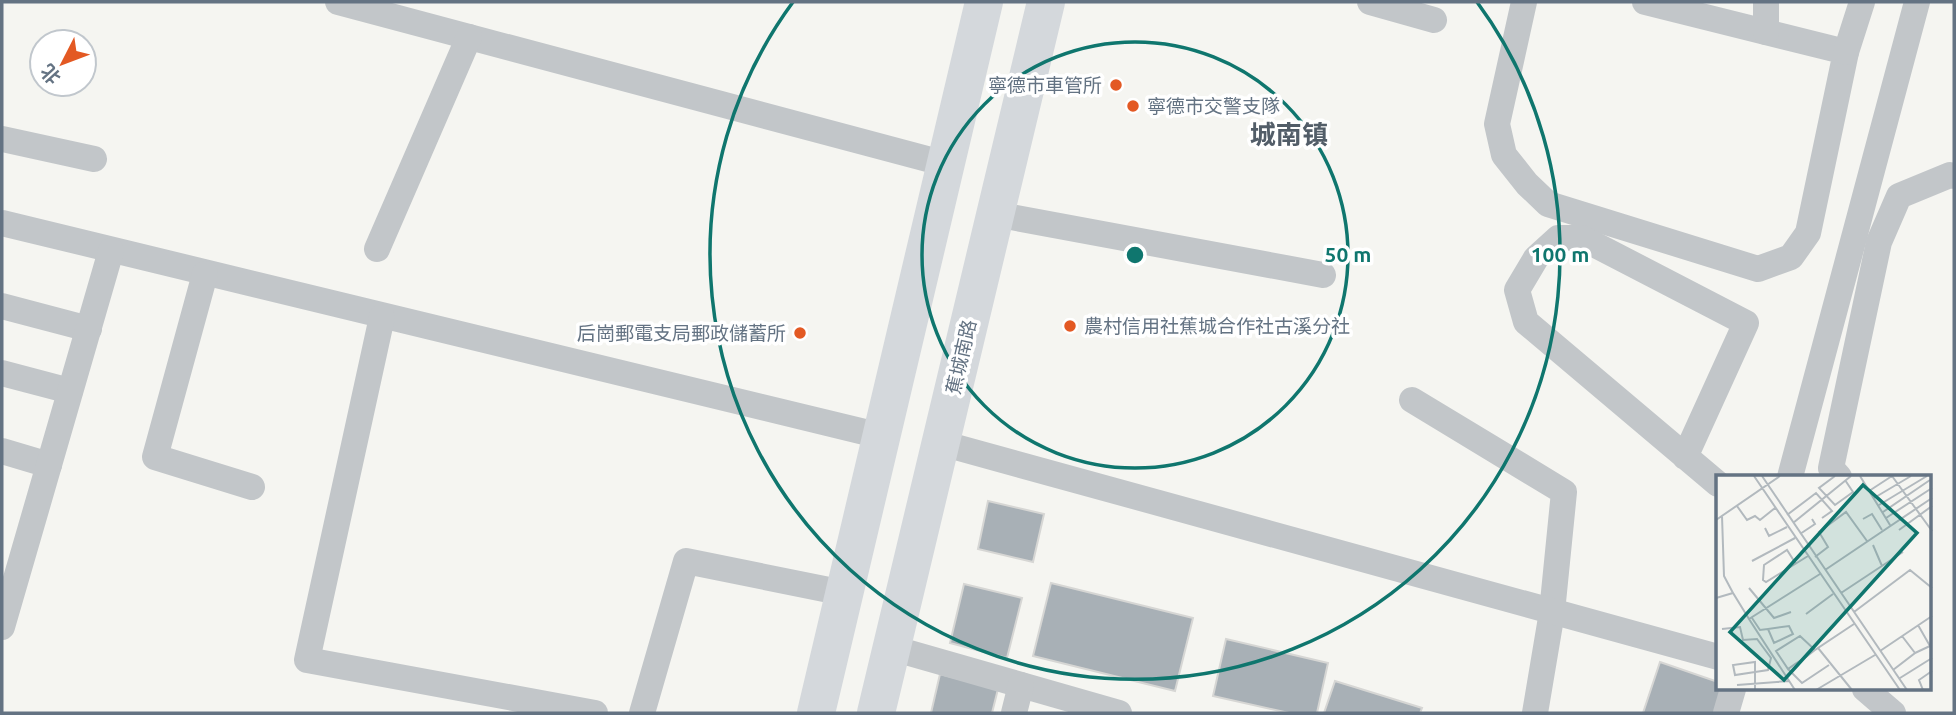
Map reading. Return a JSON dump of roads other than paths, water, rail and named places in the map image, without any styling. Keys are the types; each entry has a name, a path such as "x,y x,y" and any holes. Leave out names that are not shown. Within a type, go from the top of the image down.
{"highway":[{"path":"816,713 984,2"},
{"name":"蕉城南路","path":"877,713 1046,2"}],"street":[{"path":"338,2 946,164"},
{"path":"1370,2 1434,20"},
{"path":"1524,2 1497,124 1504,155 1527,184 1548,204 1758,269 1791,257 1808,233 1846,52 1862,2"},
{"path":"1645,2 1846,52"},
{"path":"1766,2 1766,32"},
{"path":"1791,475 1917,2"},
{"path":"377,249 470,37"},
{"path":"2,139 94,159"},
{"path":"1837,475 1831,468 1879,242 1899,196 1950,175 1954,176"},
{"path":"995,214 1324,275"},
{"path":"2,223 881,436"},
{"path":"1685,457 1746,323 1581,238 1558,238 1536,258 1517,290 1526,321 1685,457 1716,482"},
{"path":"2,627 14,541 49,465 111,251"},
{"path":"205,274 155,457 252,487"},
{"path":"2,306 89,329"},
{"path":"383,317 307,660 595,713"},
{"path":"2,373 70,391"},
{"path":"1412,400 1564,492 1552,612 1535,713"},
{"path":"941,443 1552,612 1716,651"},
{"path":"2,451 49,465"},
{"path":"642,713 686,561 844,593"},
{"path":"892,648 1119,713"},
{"path":"1014,713 1021,685"},
{"path":"1726,713 1733,690"},
{"path":"1866,690 1893,713"}],"place":[{"name":"寧德市車管所","path":"1116,85"},
{"name":"寧德市交警支隊","path":"1133,106"},
{"name":"農村信用社蕉城合作社古溪分社","path":"1070,326"},
{"name":"后崗郵電支局郵政儲蓄所","path":"800,333"}],"district":[{"name":"城南镇","path":"1289,135"}]}
